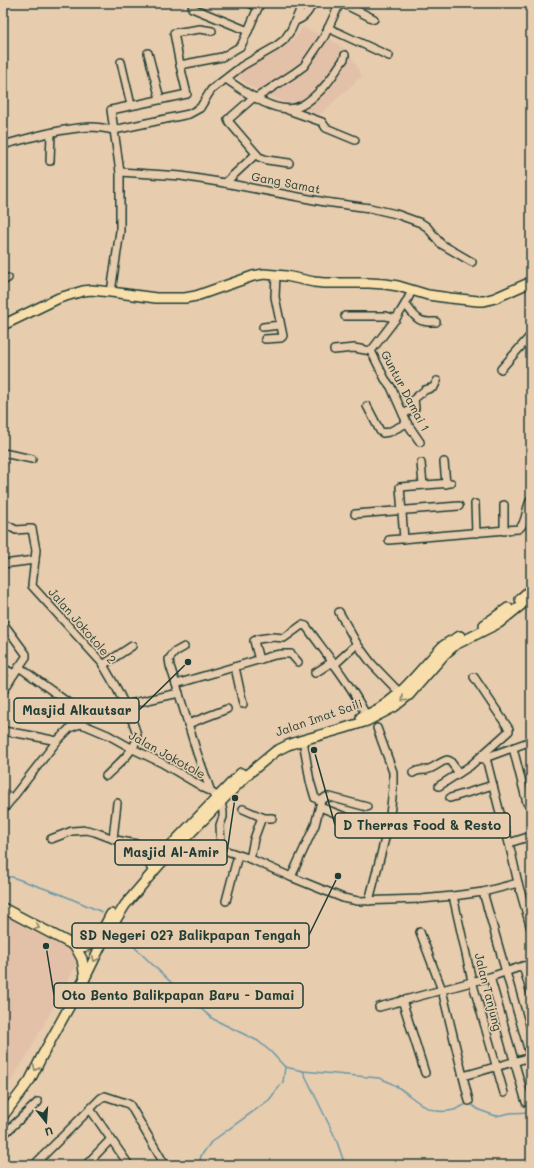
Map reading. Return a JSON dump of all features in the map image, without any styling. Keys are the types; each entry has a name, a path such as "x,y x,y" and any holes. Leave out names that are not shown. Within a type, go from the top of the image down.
{"main road":[{"path":"3,324 69,294 90,290 156,298 185,298 196,296 253,276 264,274 286,276 324,283 385,284 428,295 484,301 495,298 531,282"},
{"name":"Jalan Imat Saili","path":"124,902 136,882 162,853 218,798 269,756 276,751 303,740 367,721 387,712 409,695 455,645 503,612 531,589"},
{"name":"Jalan Imat Saili","path":"124,902 173,852 218,798 249,764 273,746 300,735 366,715 381,707 413,680 443,646 456,638 474,633 499,622 531,597"},
{"path":"3,908 80,947 88,946 93,943 124,902"},
{"path":"3,1116 30,1080 85,978 111,920"},
{"path":"80,947 85,978"}],"street":[{"path":"180,65 222,57 240,46 259,5 249,3"},
{"path":"3,145 51,132 93,127 114,130 189,114 200,108 211,90 242,66 275,47 284,40 291,30 303,6 293,3"},
{"path":"295,21 306,16 313,3"},
{"path":"289,163 259,157 228,121 255,97 304,66 328,28 339,4 344,4 374,19"},
{"path":"192,8 248,31"},
{"path":"328,28 389,56"},
{"path":"111,292 120,231 120,172 110,111 131,105 187,94 174,33 200,29 212,31"},
{"path":"148,53 160,99"},
{"path":"226,79 273,106 295,108 302,105 320,92 345,56"},
{"path":"121,62 131,105"},
{"path":"285,108 322,122 326,128 355,140"},
{"path":"50,161 51,132"},
{"path":"225,182 256,154"},
{"name":"Gang Samat","path":"120,172 181,176 225,182 325,202 370,208 396,214 421,223 427,227 437,241 472,262"},
{"path":"265,339 282,338 275,297 276,275"},
{"path":"334,350 354,348 371,351 406,305 412,290"},
{"path":"406,305 418,320 427,323 436,322"},
{"path":"345,316 386,316 396,319"},
{"path":"263,326 280,325"},
{"path":"501,369 531,335"},
{"name":"Guntur Damai 1","path":"371,351 385,379 391,387 407,423 420,442"},
{"path":"403,414 416,408 414,399 425,390 434,387 437,381"},
{"path":"368,406 380,431 383,433 389,432 407,423"},
{"path":"3,453 32,459"},
{"path":"404,539 400,487 449,483 444,462"},
{"path":"421,463 423,486"},
{"path":"389,540 504,531 521,528 531,499"},
{"path":"474,504 476,533"},
{"path":"504,504 504,531"},
{"path":"355,514 459,506"},
{"name":"Jalan Jokotole 2","path":"3,524 16,530 32,529 36,550 32,584 33,588 45,599 103,665 117,688 136,734 137,738 133,749"},
{"path":"4,564 35,560"},
{"path":"339,612 357,644 372,664 399,692"},
{"path":"3,623 26,653 26,656 3,692"},
{"path":"260,660 254,641 273,637 282,638 304,625 306,626 354,693 366,715"},
{"path":"315,673 333,663 357,644"},
{"path":"103,665 132,646"},
{"path":"184,647 175,652 169,659 170,666 197,753 223,812 220,825 221,849"},
{"path":"176,684 275,655 288,654 293,656 298,662"},
{"path":"3,810 70,728 80,724 84,725 77,709 19,667"},
{"path":"235,667 243,704"},
{"path":"3,668 14,674"},
{"path":"439,786 478,760 509,730 474,677"},
{"path":"125,705 179,693"},
{"path":"188,724 227,709"},
{"name":"Jalan Jokotole","path":"84,725 108,735 162,763 218,798"},
{"path":"369,901 389,823 393,789 393,772 377,728"},
{"path":"3,731 58,742"},
{"path":"303,740 306,766 315,798 320,804 348,818 357,819 370,824"},
{"path":"478,760 531,741"},
{"path":"513,748 527,803"},
{"path":"106,776 133,749"},
{"path":"486,758 531,929"},
{"path":"413,773 419,770 430,769 447,760 450,761 459,773"},
{"path":"450,798 493,785"},
{"path":"3,792 12,798"},
{"path":"290,877 312,834 313,819 320,804 326,797 367,807"},
{"path":"113,839 117,803"},
{"path":"243,809 268,819 272,818"},
{"path":"250,859 253,841 262,817"},
{"path":"51,839 64,833 87,830 113,839 147,846 162,853 210,848 221,849 250,859 343,898 358,901 421,899 453,896 483,892 518,882"},
{"path":"509,843 531,836"},
{"path":"226,902 238,855"},
{"path":"463,1076 531,1058 483,892"},
{"name":"Jalan Tanjung","path":"453,896 472,981 504,1093"},
{"path":"420,932 442,990 469,1101"},
{"path":"379,1006 531,965"},
{"path":"523,966 531,994"},
{"path":"490,977 513,1062 526,1102"},
{"path":"402,1000 425,1073"},
{"path":"34,1165 101,1098 105,1096 130,1105 165,1165"},
{"path":"3,1135 38,1102"},
{"path":"90,1109 129,1165"},
{"path":"86,1165 112,1139"}],"shaded area":[{"path":"302,27 334,41 349,52 362,76 318,116 262,93 238,77 247,68 287,45 299,33"},
{"path":"3,910 76,949 78,962 26,1057 3,1091"}],"waterway":[{"path":"3,881 9,877 12,877 60,894 102,912"},
{"path":"126,926 128,930 129,942 179,990 213,1019 258,1041 285,1067 283,1082 269,1100 211,1142 201,1156 199,1165"},
{"path":"285,1067 303,1071 379,1078 388,1081 422,1105 436,1111 454,1110 469,1103 479,1110 496,1116 510,1113 531,1112"},
{"path":"303,1071 336,1139 345,1165"}],"place":[{"name":"Masjid Alkautsar","path":"188,662"},
{"name":"D Therras Food & Resto","path":"314,750"},
{"name":"Masjid Al-Amir","path":"235,798"},
{"name":"SD Negeri 027 Balikpapan Tengah","path":"338,876"},
{"name":"Oto Bento Balikpapan Baru - Damai","path":"46,946"}]}
